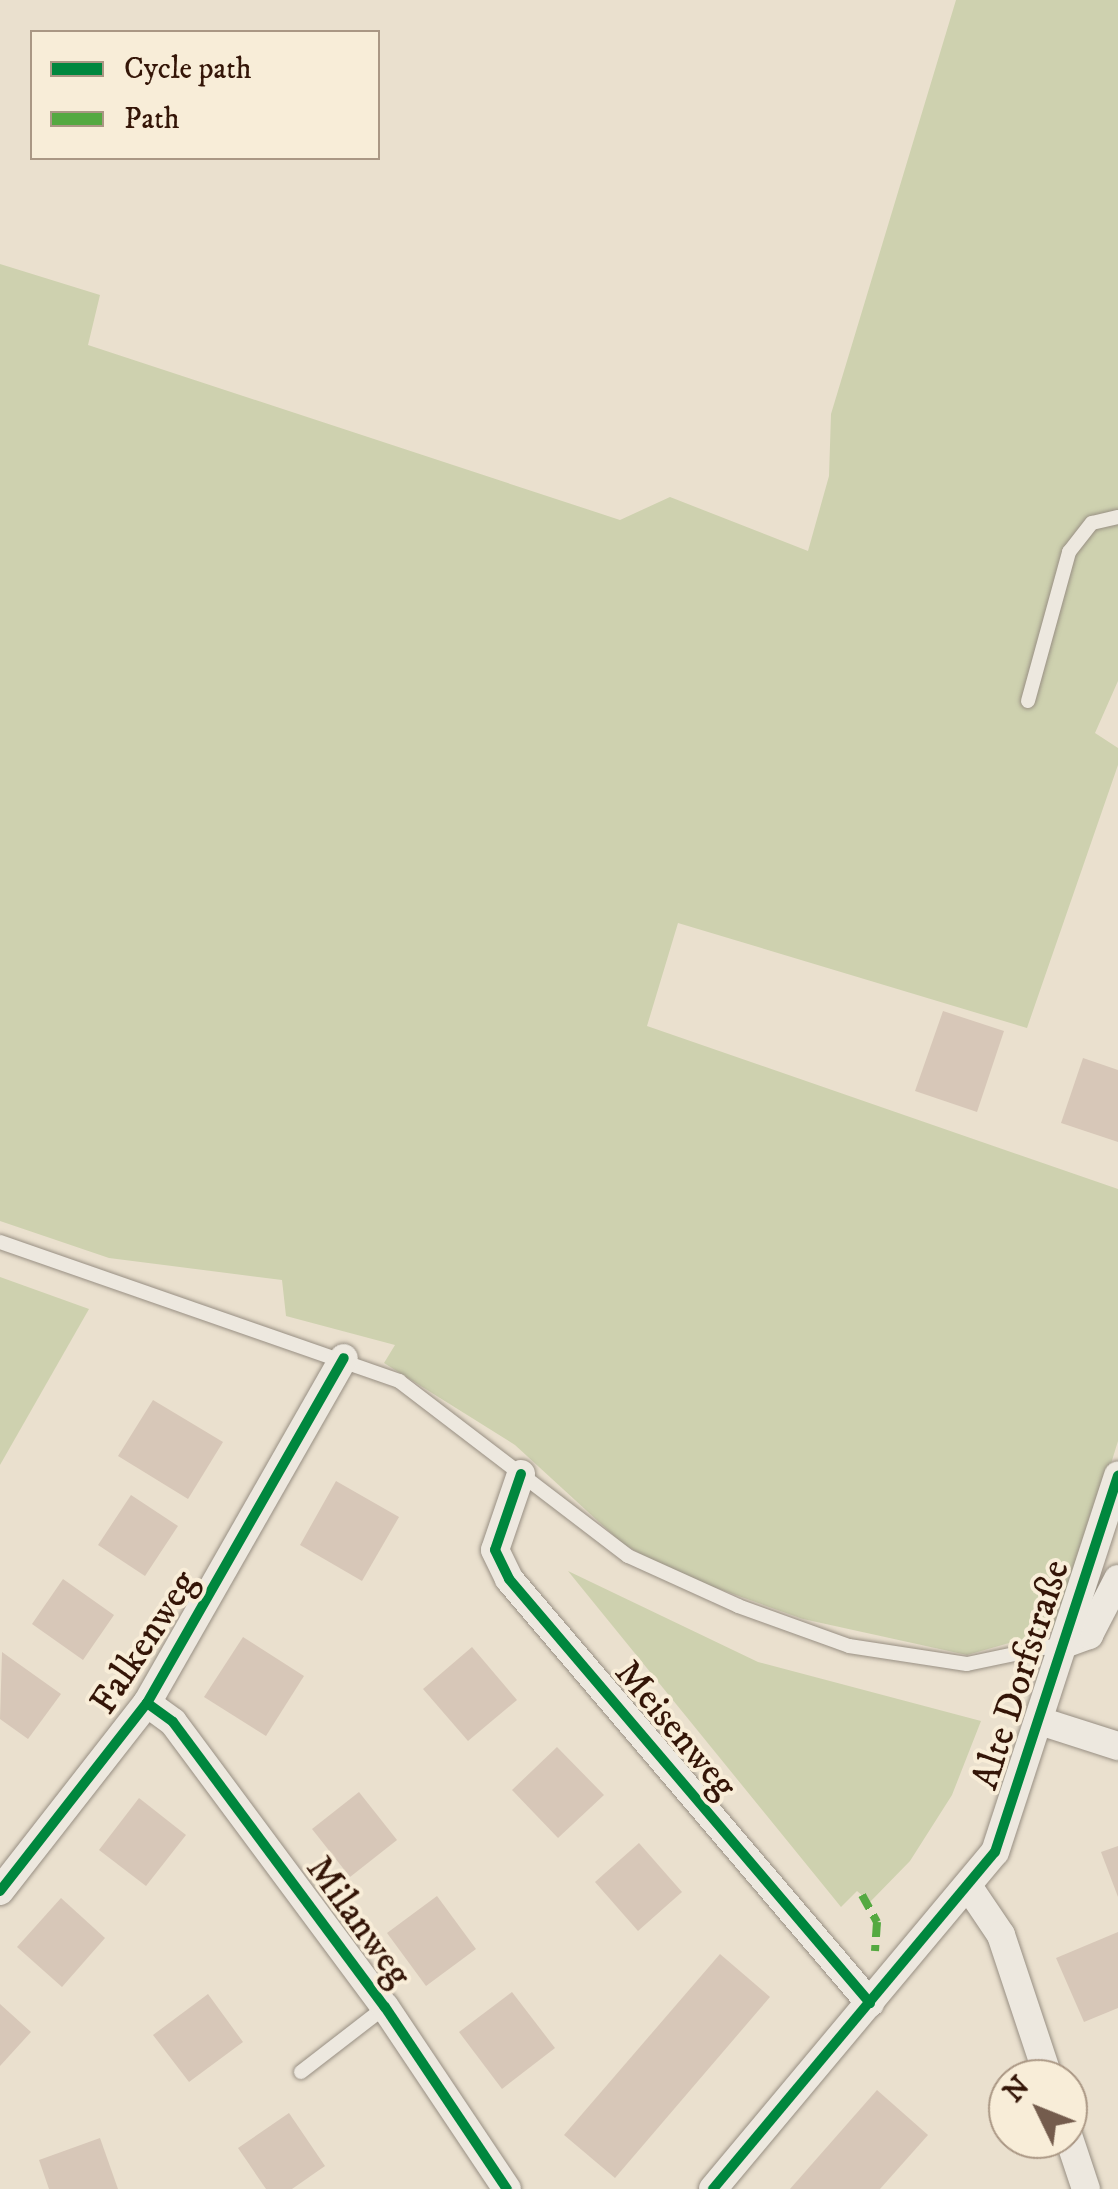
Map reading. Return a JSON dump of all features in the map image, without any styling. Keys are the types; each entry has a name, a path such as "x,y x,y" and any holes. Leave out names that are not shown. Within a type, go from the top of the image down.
{"street":[{"name":"Falkenweg","path":"0,1891 146,1703 344,1358"},
{"name":"Meisenweg","path":"521,1474 495,1550 509,1579 870,2003"},
{"name":"Alte Dorfstraße","path":"713,2189 995,1852 1118,1476"},
{"path":"1064,1644 1089,1635 1118,1580"},
{"name":"Milanweg","path":"146,1703 173,1722 384,2007 507,2189"},
{"path":"1040,1721 1118,1746"},
{"path":"968,1886 1001,1935 1042,2059"},
{"path":"1076,2159 1086,2189"}],"lane":[{"path":"1028,702 1069,552 1092,523 1118,516"},
{"path":"0,1242 344,1358 454,1415 521,1474 628,1556 849,1646 967,1664 1064,1644"},
{"path":"301,2072 384,2007"}],"green space":[{"path":"956,0 1118,0 1118,681 1095,733 1118,748 1118,765 1027,1028 678,923 647,1026 1118,1189 1118,1441 1087,1541 1055,1630 967,1655 803,1619 674,1573 623,1544 515,1445 384,1363 395,1345 286,1316 282,1280 109,1258 0,1221 0,264 100,295 88,345 620,520 670,497 808,551 829,476 831,414"},
{"path":"0,1277 89,1309 0,1465"},
{"path":"568,1571 758,1662 981,1721 952,1795 910,1861 870,1902 857,1891 841,1907"}],"building":[{"path":"943,1011 1004,1031 977,1112 915,1091"},
{"path":"1083,1058 1118,1070 1118,1142 1061,1123"},
{"path":"153,1400 223,1442 188,1499 118,1456"},
{"path":"336,1481 399,1517 362,1581 300,1545"},
{"path":"131,1495 178,1526 145,1576 98,1545"},
{"path":"63,1579 114,1615 83,1660 32,1624"},
{"path":"243,1637 304,1676 266,1736 204,1697"},
{"path":"472,1647 517,1700 468,1741 423,1689"},
{"path":"2,1652 61,1694 28,1739 0,1719"},
{"path":"557,1747 604,1795 558,1838 512,1790"},
{"path":"359,1792 397,1840 350,1877 312,1829"},
{"path":"139,1798 186,1835 146,1886 99,1850"},
{"path":"639,1843 682,1892 638,1931 595,1882"},
{"path":"1118,1846 1118,1897 1101,1852"},
{"path":"437,1896 476,1949 426,1986 387,1933"},
{"path":"61,1898 105,1938 62,1987 17,1947"},
{"path":"1118,1932 1118,2008 1084,2022 1056,1958"},
{"path":"720,1954 770,1997 615,2178 564,2135"},
{"path":"512,1992 555,2048 502,2089 459,2032"},
{"path":"208,1994 243,2042 189,2082 153,2035"},
{"path":"0,2004 31,2032 0,2066"},
{"path":"877,2090 928,2135 880,2189 790,2189"},
{"path":"289,2113 325,2166 292,2189 266,2189 238,2148"},
{"path":"100,2138 118,2189 49,2189 39,2160"}],"marked path":[{"path":"862,1895 877,1922 875,1951"}],"cycle path":[{"path":"0,1891 147,1703 344,1358"},
{"path":"521,1474 495,1550 509,1579 870,2003"},
{"path":"713,2189 995,1852 1118,1476"},
{"path":"147,1703 173,1722 385,2007 507,2189"}]}
